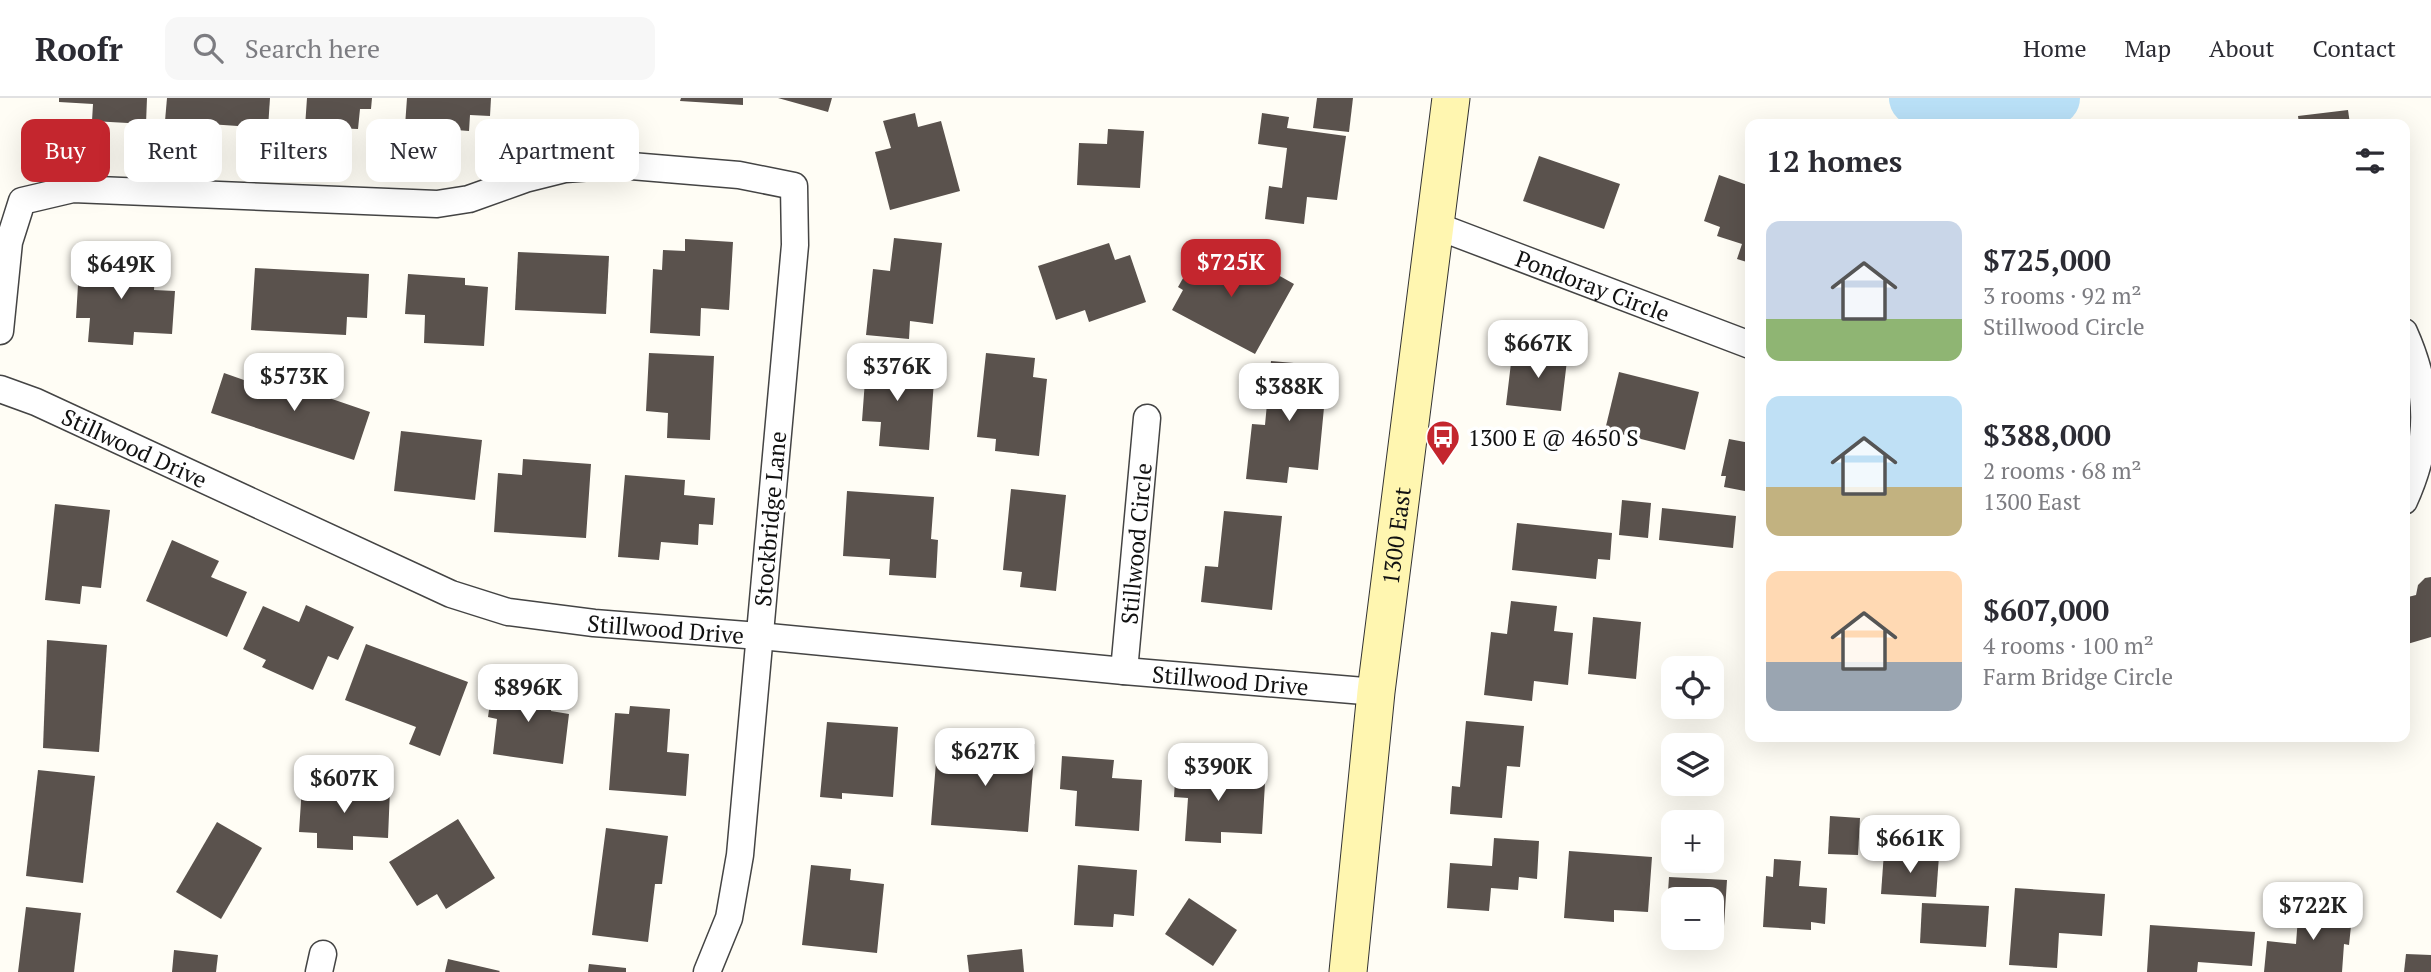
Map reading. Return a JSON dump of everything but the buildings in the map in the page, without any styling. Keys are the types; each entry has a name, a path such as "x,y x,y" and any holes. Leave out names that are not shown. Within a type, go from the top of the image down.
{"main road":[{"name":"1300 East","path":"1348,972 1376,692 1451,98"}],"street":[{"name":"Stockbridge Lane","path":"0,331 9,242 22,201 74,189 437,204 469,199 525,179 565,169 619,165 739,175 794,186 795,245 740,855 729,918 708,972"},
{"name":"Pondoray Circle","path":"1434,225 1745,343"},
{"path":"2410,344 2418,359 2428,406 2427,445 2419,475 2410,491"},
{"name":"Stillwood Drive","path":"0,389 36,402 451,594 508,612 594,623 1376,692"},
{"name":"Stillwood Circle","path":"1124,671 1147,418"}],"waterway":[{"path":"1917,98 1944,103 2052,98"}],"place":[{"name":"1300 E @ 4650 S","path":"1443,467"}]}
